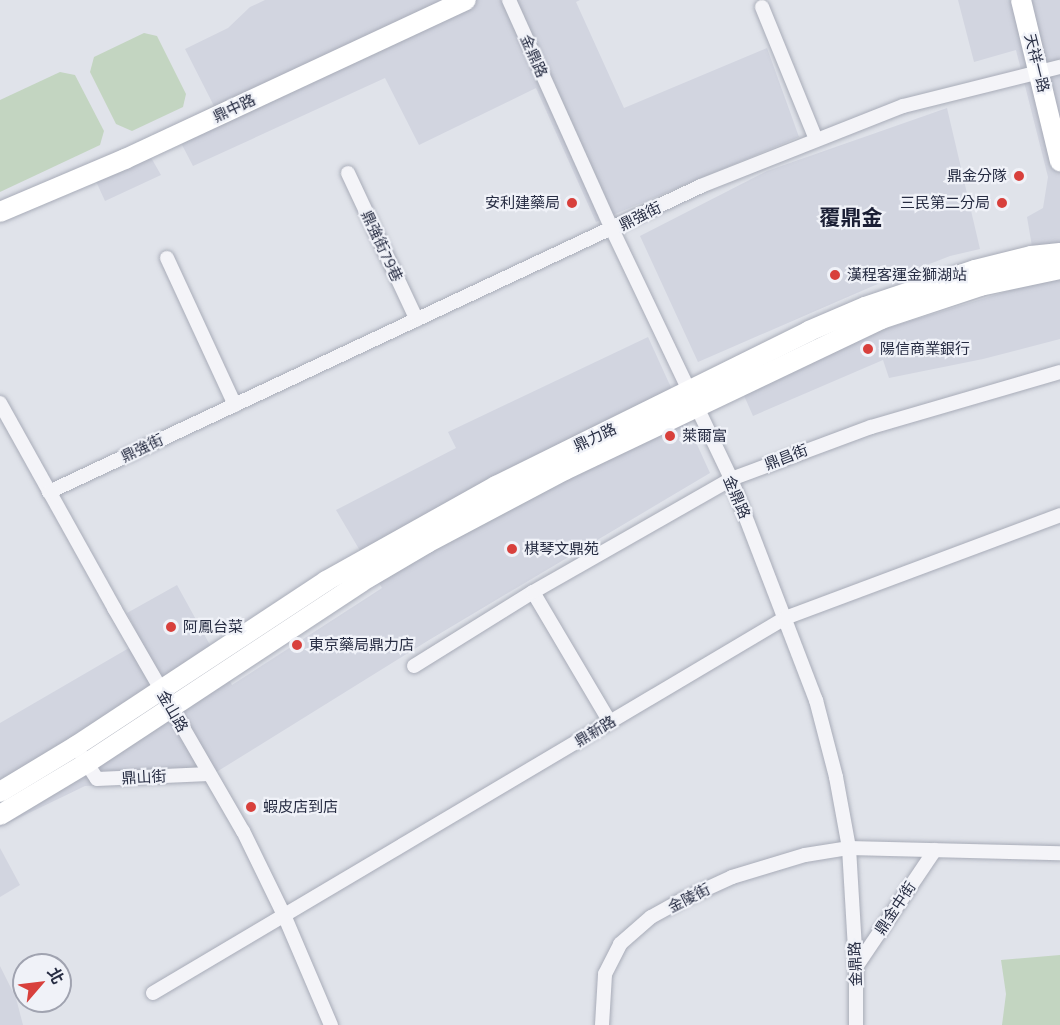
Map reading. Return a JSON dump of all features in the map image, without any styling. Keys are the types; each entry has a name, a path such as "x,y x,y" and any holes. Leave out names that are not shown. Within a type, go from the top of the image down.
{"street":[{"name":"鼎中路","path":"0,212 125,159 466,0"},
{"name":"金鼎路","path":"509,0 612,229 731,479 816,700 836,777 849,848 856,967 856,1025"},
{"name":"天祥一路","path":"1021,0 1060,161"},
{"path":"762,7 816,139"},
{"name":"鼎強街","path":"49,492 700,186 903,106 1060,67"},
{"name":"鼎強街79巷","path":"348,172 417,320"},
{"name":"鼎力路","path":"165,698 427,543 693,400 809,331 865,307 975,270 1031,256 1060,253"},
{"path":"167,258 235,405"},
{"name":"鼎力路","path":"693,400 881,319 980,286 1060,269"},
{"name":"鼎昌街","path":"414,666 533,592 731,479 871,427 1060,372"},
{"name":"金山路","path":"0,403 165,698 243,831 284,915 331,1025"},
{"name":"鼎新路","path":"153,993 785,618 1060,515"},
{"path":"533,592 610,722"},
{"path":"0,792 76,746 165,698"},
{"path":"0,815 87,763 165,698"},
{"name":"鼎山街","path":"76,746 97,779 209,774"},
{"path":"849,848 1060,853"},
{"name":"金陵街","path":"602,1025 605,974 620,944 651,917 732,877 805,855 849,848"},
{"name":"鼎金中街","path":"856,967 935,850"}],"shaded area":[{"path":"265,0 580,0 576,2 624,108 767,48 799,137 596,222 536,88 419,145 385,78 193,166 180,141 149,154 161,175 105,201 89,166 214,106 185,49 228,28 250,7"},
{"path":"958,0 1060,0 1060,339 983,359 889,378 883,360 753,416 742,391 871,333 1038,282 1027,217 1043,208 1048,177 1016,50 974,62"},
{"name":"漢程客運金獅湖站","path":"947,108 980,249 950,256 873,286 698,362 640,236 767,171"},
{"path":"648,337 710,473 429,640 202,781 85,786 0,827 0,723 141,641 127,613 177,585 232,685 382,588 336,510 456,448 448,432"},
{"path":"0,848 20,885 0,897"},
{"path":"0,966 12,990 12,1013 20,1013 23,1025 0,1025"}],"green space":[{"path":"144,33 157,36 186,94 183,107 132,131 116,124 90,72 94,57"},
{"path":"60,72 75,75 104,131 100,145 0,192 0,100"},
{"path":"1060,955 1060,1025 1002,1025 1006,994 1001,960"}],"place":[{"name":"鼎金分隊","path":"1019,176"},
{"name":"安利建藥局","path":"572,203"},
{"name":"三民第二分局","path":"1002,203"},
{"name":"漢程客運金獅湖站","path":"835,275"},
{"name":"陽信商業銀行","path":"868,349"},
{"name":"萊爾富","path":"670,436"},
{"name":"棋琴文鼎苑","path":"512,549"},
{"name":"阿鳳台菜","path":"171,627"},
{"name":"東京藥局鼎力店","path":"297,645"},
{"name":"蝦皮店到店","path":"251,807"}],"district":[{"name":"覆鼎金","path":"851,217"}]}
